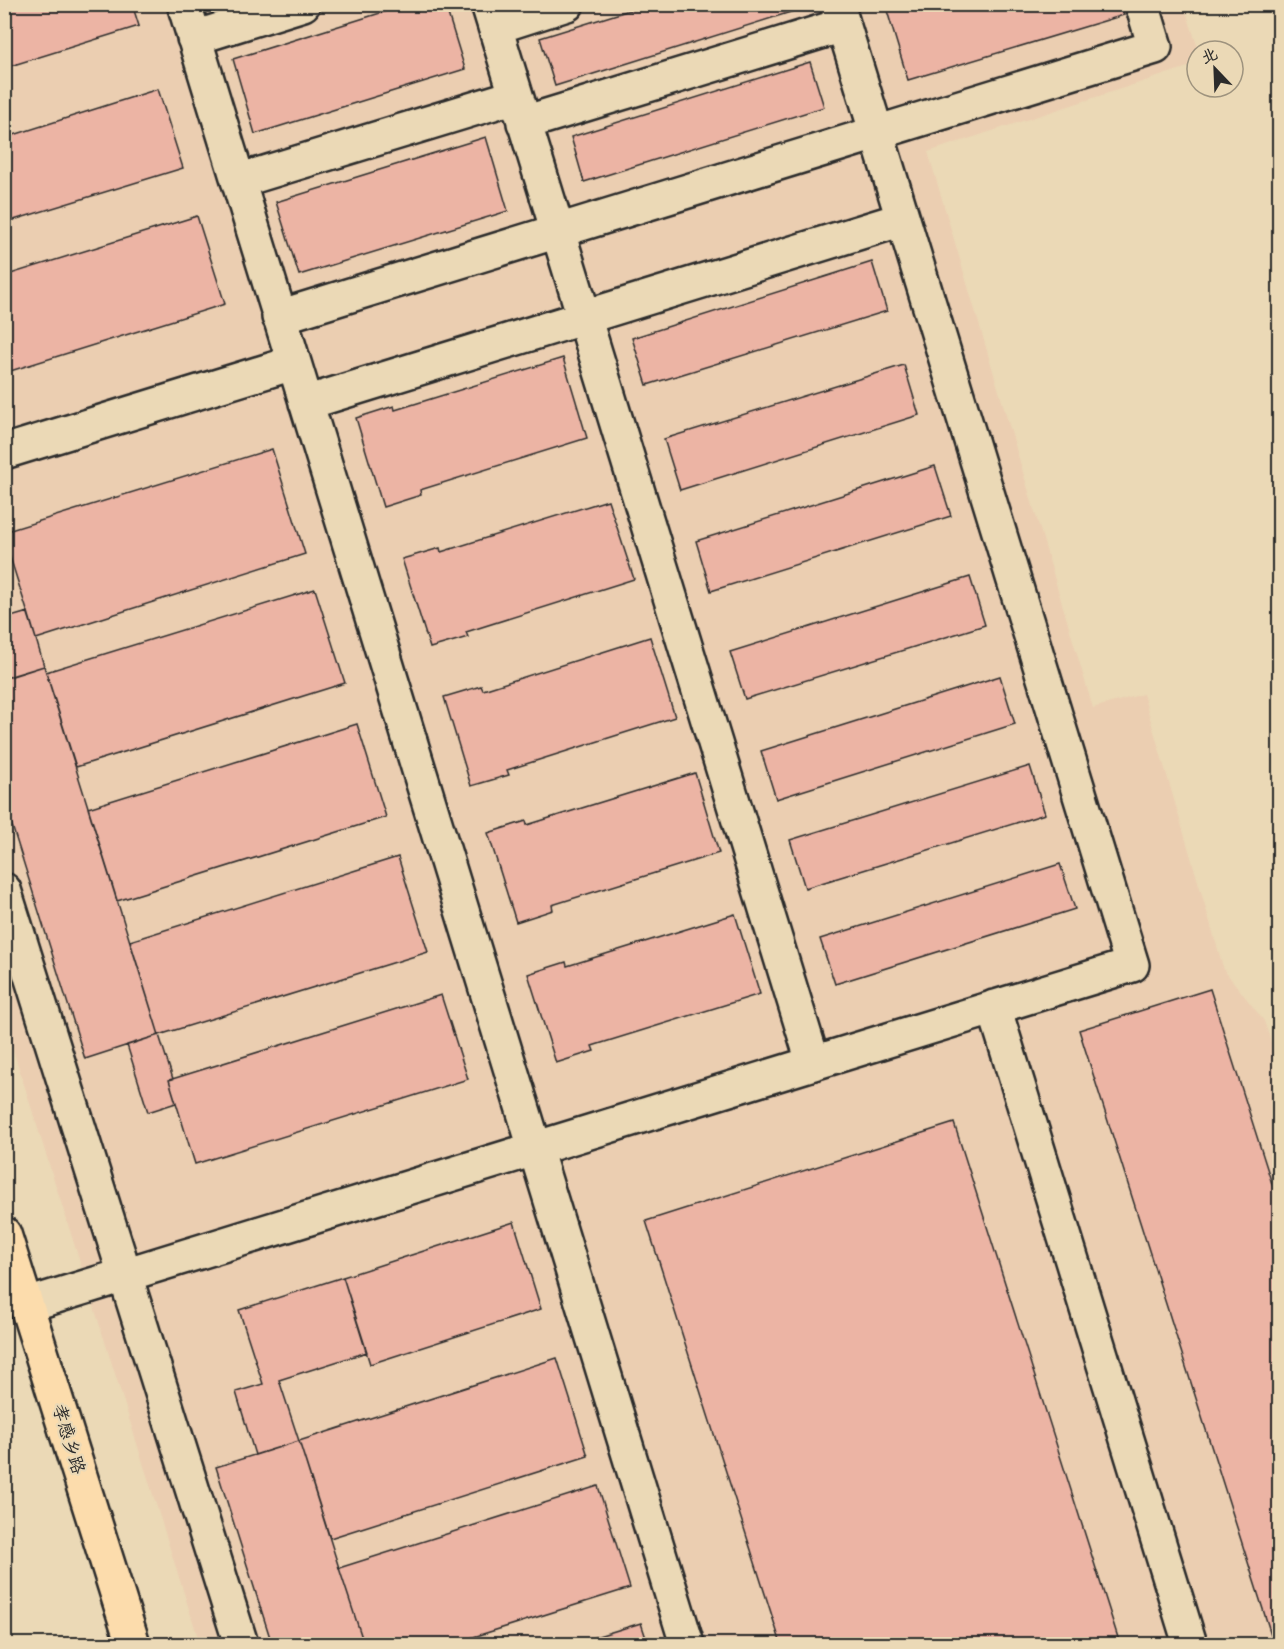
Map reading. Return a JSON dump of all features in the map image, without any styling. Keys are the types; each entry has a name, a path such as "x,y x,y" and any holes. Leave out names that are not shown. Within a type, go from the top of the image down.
{"main road":[{"name":"孝感乡路","path":"4,1234 133,1644"}],"lane":[{"path":"183,4 687,1644"},
{"path":"194,38 303,4"},
{"path":"567,4 491,16 813,1062"},
{"path":"279,317 1155,47 1142,4"},
{"path":"27,1305 1132,964 840,15 520,110 238,182"},
{"path":"306,403 903,219"},
{"path":"4,452 293,363"},
{"path":"4,890 242,1644"},
{"path":"994,1007 1190,1644"}],"shaded area":[{"path":"4,5 1184,5 1195,39 1185,39 1185,68 928,152 1093,708 1143,694 1224,970 1264,1021 1279,1065 1279,1644 200,1644 5,1024"}],"building":[{"path":"4,4 132,4 139,26 4,68"},
{"path":"409,4 445,4 465,69 255,134 233,59"},
{"path":"649,4 792,4 794,11 555,86 540,38"},
{"path":"885,4 1121,4 1124,15 908,80"},
{"path":"810,62 824,107 584,182 571,137"},
{"path":"158,89 183,168 4,223 4,138"},
{"path":"486,137 508,211 299,275 276,202"},
{"path":"197,216 225,304 4,373 4,276"},
{"path":"872,262 887,311 647,385 632,338"},
{"path":"563,358 587,438 420,490 421,495 383,507 356,418 394,406 395,410"},
{"path":"904,365 919,415 680,490 664,439"},
{"path":"272,449 305,554 36,639 4,532"},
{"path":"935,466 951,516 711,591 696,541"},
{"path":"608,500 634,579 466,632 468,637 430,648 402,559 440,548 441,552"},
{"path":"970,577 985,625 745,699 730,652"},
{"path":"315,589 345,683 76,767 46,672"},
{"path":"28,612 44,666 6,678 4,619"},
{"path":"650,637 675,717 507,770 509,775 471,786 444,697 481,686 483,690"},
{"path":"44,666 159,1035 85,1059 4,800 4,678"},
{"path":"1000,676 1015,724 776,799 761,751"},
{"path":"357,724 386,817 117,901 88,808"},
{"path":"1030,766 1045,814 805,888 790,840"},
{"path":"695,773 719,853 552,905 553,910 516,922 488,833 526,821 527,825"},
{"path":"398,857 428,952 159,1035 130,941"},
{"path":"1060,864 1075,909 835,984 820,939"},
{"path":"735,914 760,994 592,1046 594,1051 556,1063 528,974 566,962 567,966"},
{"path":"1210,989 1280,1209 1280,1644 1274,1644 1079,1030"},
{"path":"441,995 468,1079 195,1164 169,1080"},
{"path":"159,1035 173,1079 169,1080 176,1103 148,1112 127,1045"},
{"path":"954,1123 1120,1644 781,1644 646,1221"},
{"path":"514,1222 541,1309 370,1364 343,1277"},
{"path":"343,1277 367,1352 279,1380 299,1441 255,1455 236,1392 263,1384 239,1310"},
{"path":"557,1358 588,1456 330,1538 299,1441"},
{"path":"299,1441 364,1644 272,1644 216,1467"},
{"path":"598,1486 630,1588 451,1644 364,1644 339,1568"},
{"path":"641,1623 648,1644 572,1644"}]}
